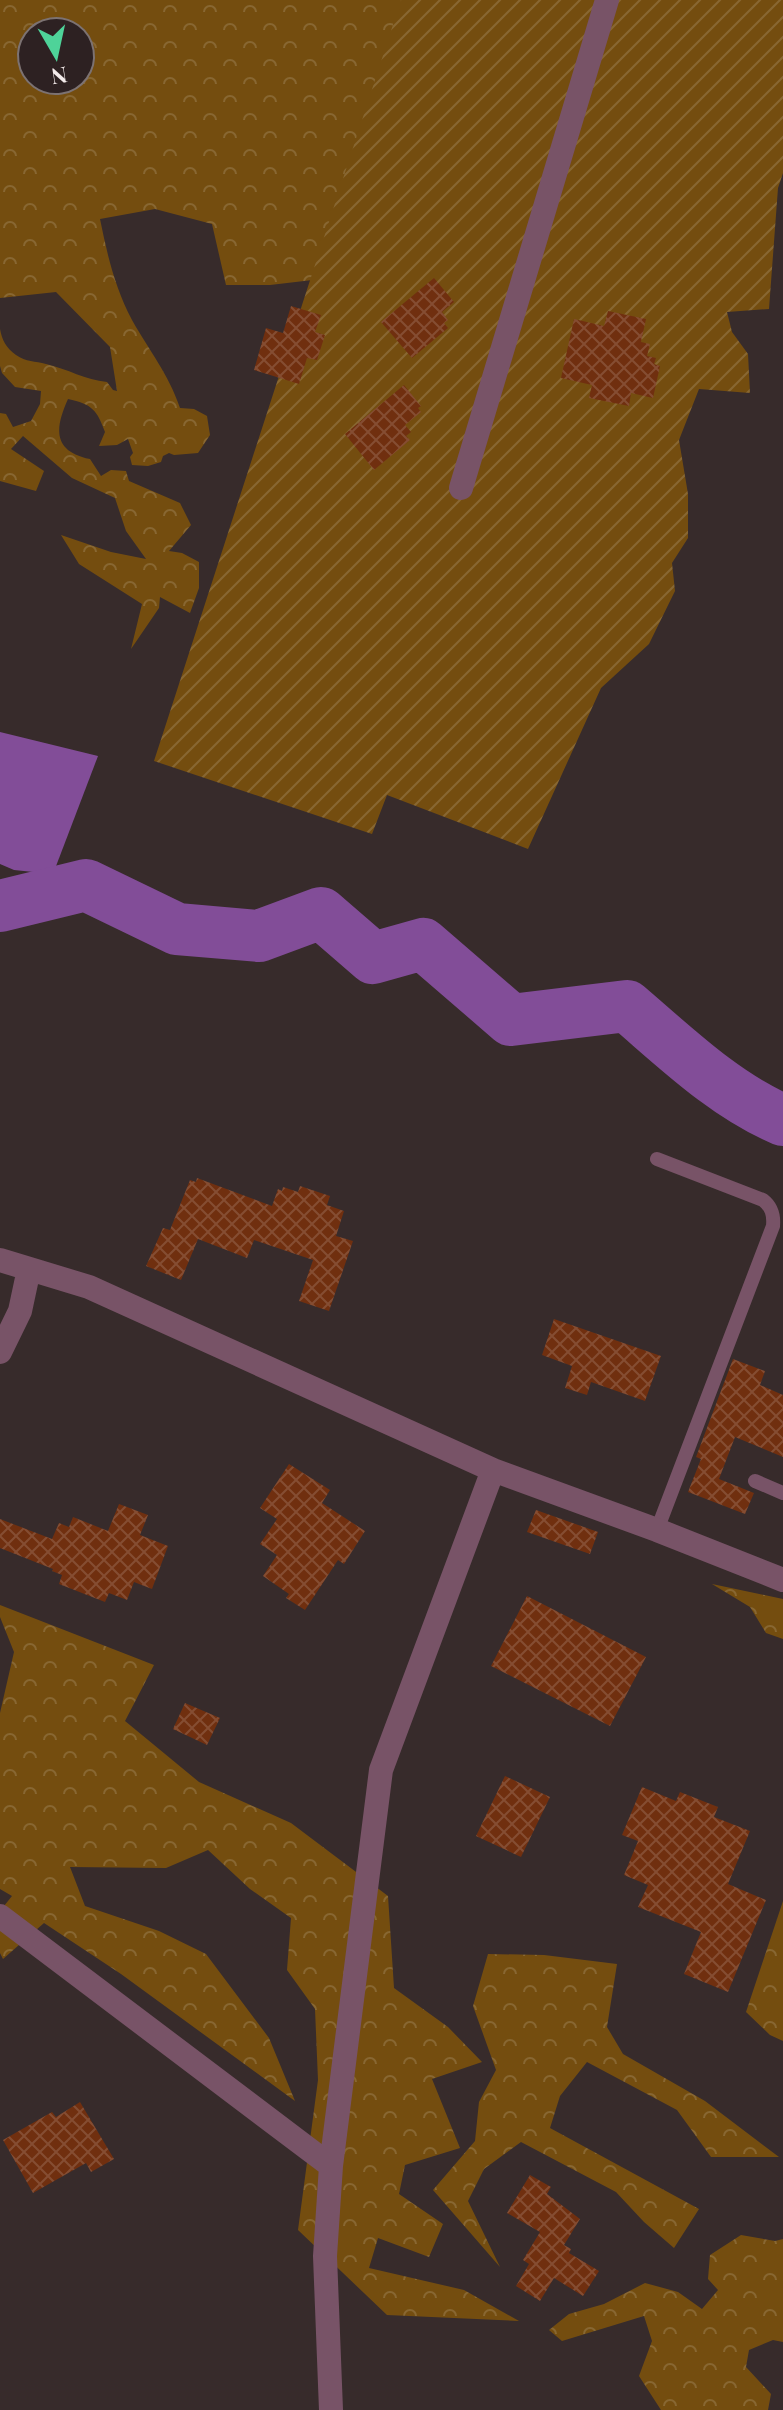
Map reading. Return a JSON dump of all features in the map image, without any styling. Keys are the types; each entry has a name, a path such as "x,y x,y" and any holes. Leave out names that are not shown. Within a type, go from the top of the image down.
{"street":[{"path":"461,488 607,0"},
{"path":"0,1260 89,1287 493,1470 783,1580"},
{"path":"0,1352 20,1311 29,1269"},
{"path":"331,2410 325,2256 331,2166 381,1770 493,1470"},
{"path":"0,1916 331,2166"}],"lane":[{"path":"657,1159 763,1200 768,1204 773,1226 657,1530"},
{"path":"755,1481 783,1493"}],"green space":[{"path":"0,0 521,0 338,277 270,285 226,285 212,224 155,209 100,219 112,271 132,320 164,373 180,408 194,409 207,416 210,435 198,453 169,453 163,456 161,462 148,466 132,465 130,457 133,453 128,439 117,445 99,446 105,432 99,418 83,403 68,399 59,429 63,444 90,459 101,476 111,470 126,471 129,481 180,503 191,525 169,551 182,553 199,562 199,588 190,613 160,597 159,608 131,649 142,604 79,564 61,535 111,552 146,559 126,531 115,498 72,478 23,436 11,449 44,471 36,491 0,481 0,413 6,414 13,427 31,421 40,404 41,391 15,387 2,373 0,329 7,347 20,357 107,382 117,391 110,347 56,292 0,298"},
{"path":"401,0 783,0 783,173 778,188 769,309 727,312 732,332 748,354 750,393 699,389 679,440 688,494 688,538 672,563 675,591 649,644 601,688 528,849 387,795 372,834 154,761"},
{"path":"712,1584 783,1599 783,1639 766,1633 750,1607"},
{"path":"0,1605 154,1665 125,1721 199,1782 291,1823 388,1896 394,1988 448,2027 482,2062 432,2079 460,2148 405,2165 399,2194 443,2224 429,2257 378,2238 369,2268 464,2290 519,2321 387,2315 298,2230 318,2080 315,2009 287,1970 291,1918 250,1889 208,1850 166,1868 70,1867 85,1906 159,1931 206,1954 269,2038 295,2101 121,1974 44,1923 3,1959 0,1953 0,1911 12,1896 0,1889 0,1713 14,1652 0,1617"},
{"path":"783,1901 783,2041 770,2035 746,2012"},
{"path":"488,1954 544,1955 617,1964 607,2027 623,2054 705,2101 779,2157 711,2157 677,2110 587,2062 560,2096 550,2128 699,2209 674,2248 616,2192 521,2142 484,2169 468,2201 500,2267 433,2190 475,2141 479,2102 496,2070 473,2006"},
{"path":"741,2235 775,2241 783,2239 783,2342 773,2340 749,2350 746,2367 771,2394 768,2410 661,2410 639,2376 652,2341 644,2316 562,2341 549,2330 569,2314 604,2304 645,2283 678,2292 702,2309 718,2290 708,2279 710,2255"}],"shaded area":[{"path":"0,732 98,756 53,874 14,870 0,864"}],"building":[{"path":"434,278 454,302 442,312 448,320 444,323 448,328 412,358 381,322"},
{"path":"291,306 321,315 315,332 325,335 317,360 307,358 299,384 254,370 266,328 283,333"},
{"path":"608,311 646,319 641,342 650,344 647,356 656,358 654,364 660,366 653,398 631,393 629,406 589,398 592,385 561,378 574,319 604,326"},
{"path":"404,385 421,406 418,408 421,412 405,425 411,432 406,436 410,440 374,470 345,434"},
{"path":"197,1178 272,1206 278,1189 282,1191 283,1187 298,1192 300,1186 330,1196 327,1205 344,1211 336,1236 353,1241 329,1311 299,1301 313,1260 254,1240 247,1258 198,1239 181,1280 146,1266 163,1228 170,1230 190,1180 196,1182"},
{"path":"554,1319 661,1356 645,1401 591,1382 587,1395 565,1388 572,1366 542,1355"},
{"path":"733,1359 765,1371 760,1385 783,1395 783,1457 735,1437 719,1479 754,1493 745,1514 688,1492 701,1459 696,1457"},
{"path":"289,1464 330,1490 322,1503 365,1531 344,1564 338,1560 305,1610 286,1598 289,1594 263,1576 277,1555 260,1544 277,1519 260,1508"},
{"path":"119,1504 148,1515 140,1535 168,1546 152,1589 134,1582 127,1600 109,1593 105,1602 59,1584 62,1575 53,1569 0,1548 0,1519 52,1539 59,1523 69,1527 73,1517 108,1531"},
{"path":"536,1510 598,1532 590,1554 527,1532"},
{"path":"527,1596 646,1657 610,1726 491,1666"},
{"path":"185,1703 220,1718 207,1745 173,1729"},
{"path":"505,1776 550,1797 521,1857 476,1836"},
{"path":"642,1787 676,1801 680,1792 718,1807 714,1817 750,1831 728,1884 766,1900 728,1992 684,1974 701,1932 638,1907 648,1885 624,1875 638,1841 622,1835"},
{"path":"80,2102 114,2159 91,2172 86,2163 33,2193 3,2140 52,2112 56,2117"},
{"path":"530,2175 551,2187 547,2194 580,2219 564,2245 571,2249 569,2253 599,2271 583,2296 554,2278 540,2301 516,2286 529,2264 523,2260 540,2232 507,2213"}],"waterway":[{"path":"0,906 86,885 177,929 259,936 321,913 373,958 423,944 511,1020 627,1006 720,1084 783,1120"}]}
